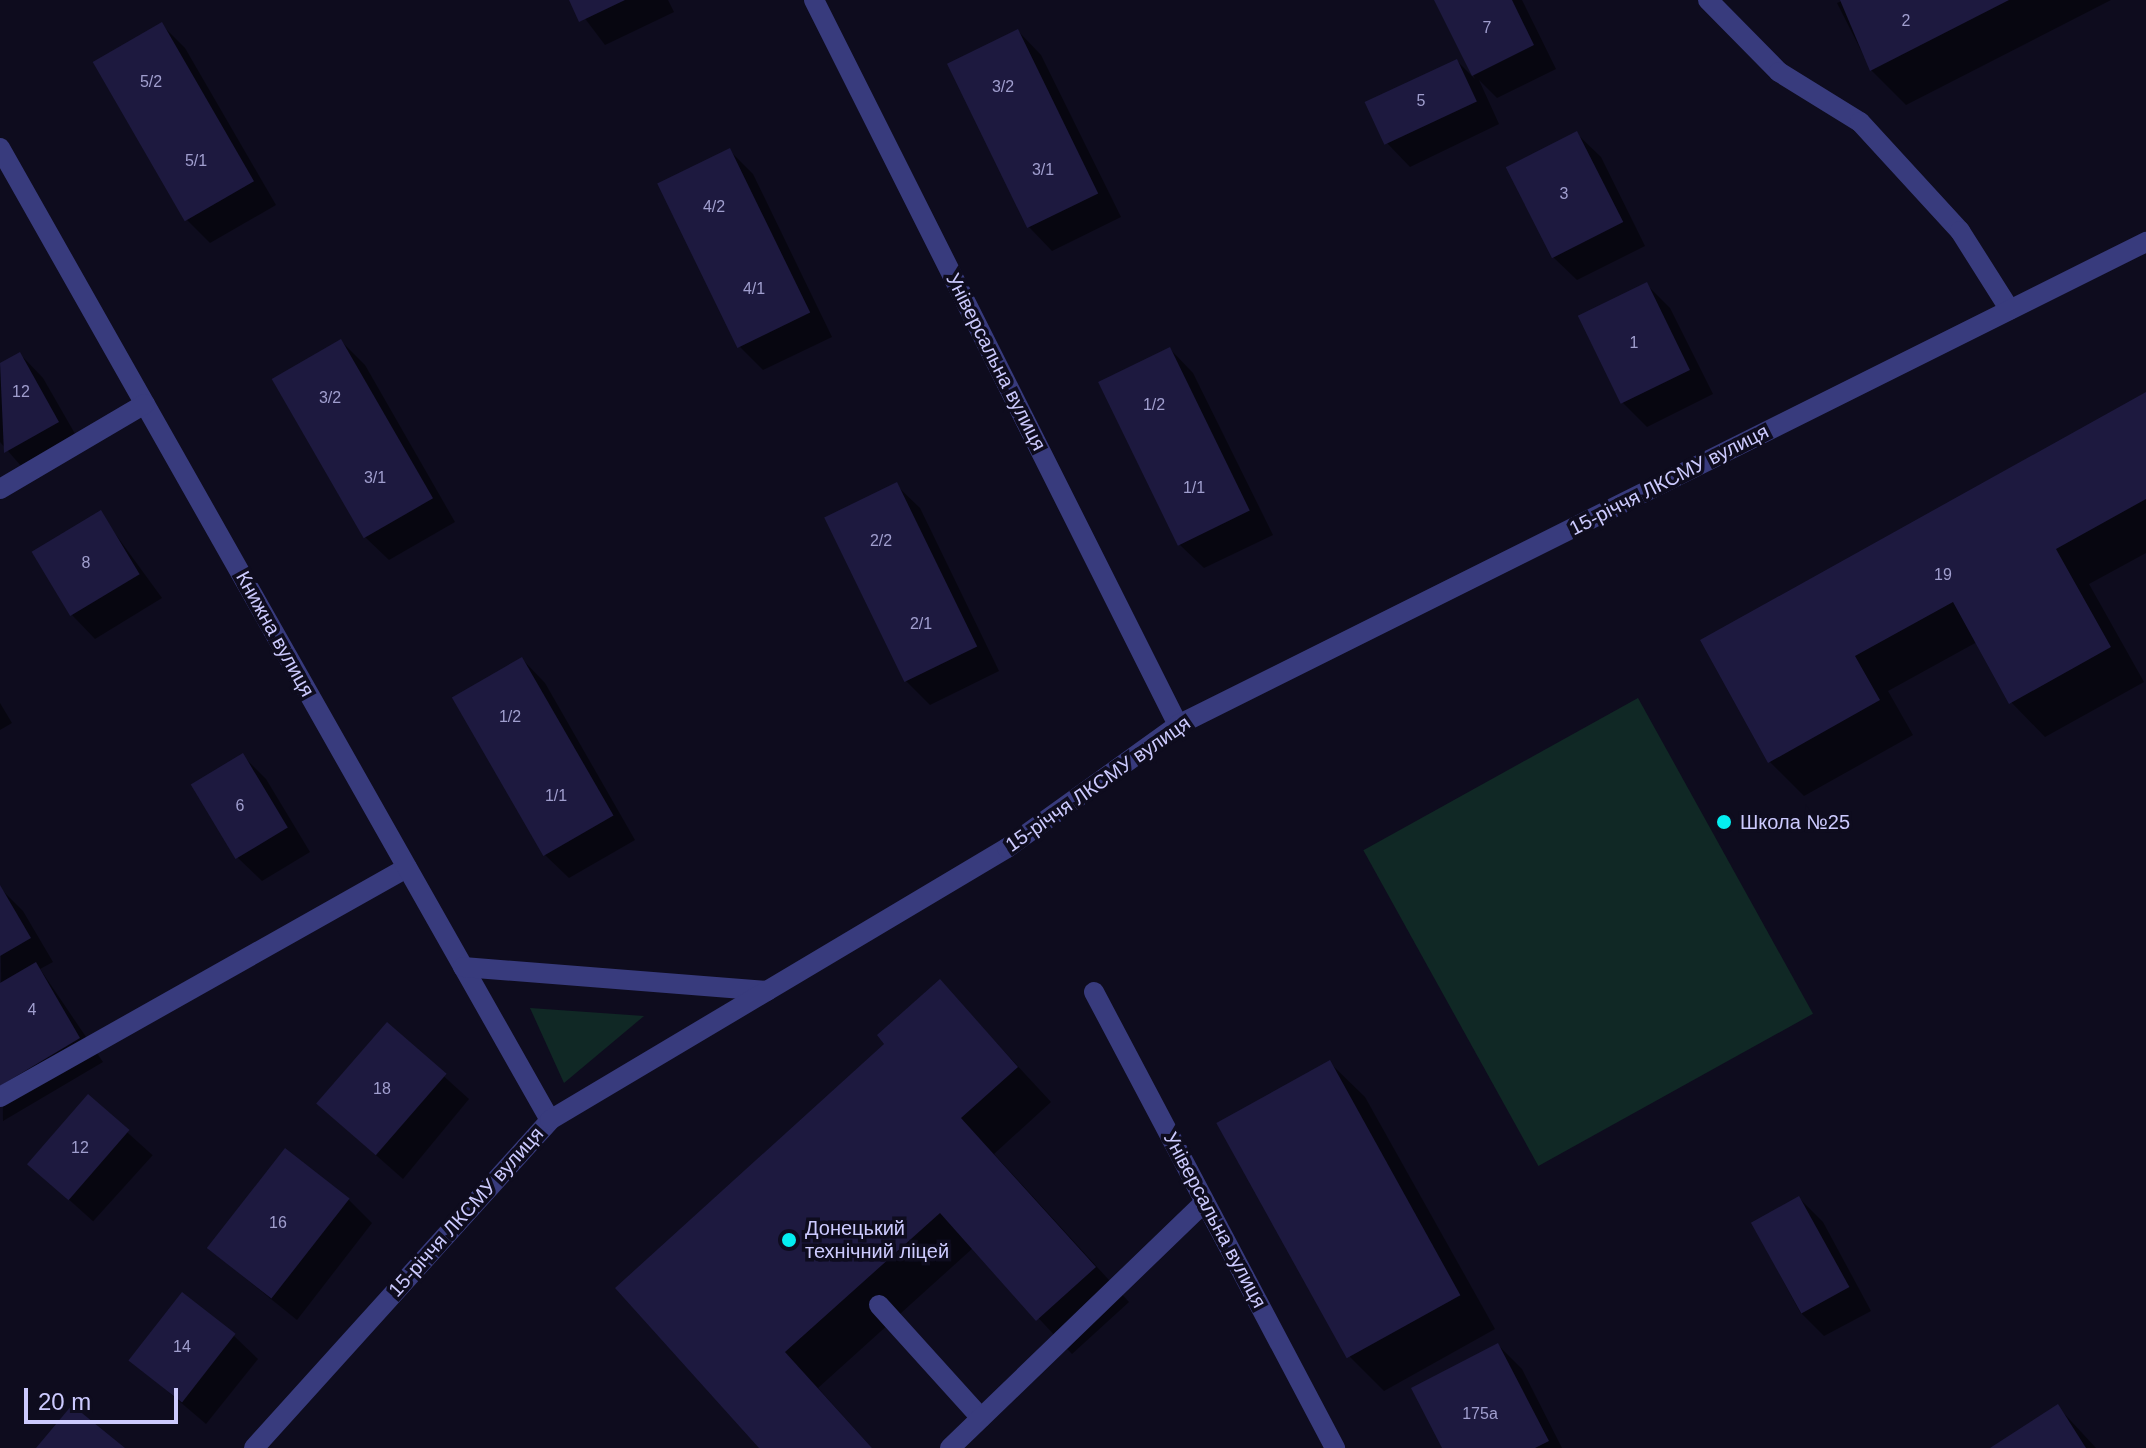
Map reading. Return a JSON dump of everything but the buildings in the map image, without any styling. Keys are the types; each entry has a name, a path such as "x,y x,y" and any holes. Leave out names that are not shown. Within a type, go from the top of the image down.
{"street":[{"name":"Універсальна вулиця","path":"814,0 1178,725"},
{"path":"1708,0 1779,72 1860,122 1960,231 2010,310"},
{"name":"Книжна вулиця","path":"0,148 550,1120"},
{"name":"15-річчя ЛКСМУ вулиця","path":"254,1448 550,1120 1007,848 1178,725 2146,242"},
{"path":"0,489 145,404"},
{"path":"0,1097 407,868"},
{"path":"463,967 767,991"},
{"name":"Універсальна вулиця","path":"1094,992 1335,1448"},
{"path":"950,1448 1205,1202"},
{"path":"879,1305 981,1418"}],"green space":[{"path":"1638,698 1813,1014 1538,1166 1363,850"},
{"path":"530,1008 644,1016 564,1083"}],"place":[{"name":"Школа №25","path":"1724,822"},
{"name":"Донецький технічний ліцей","path":"789,1240"}]}
